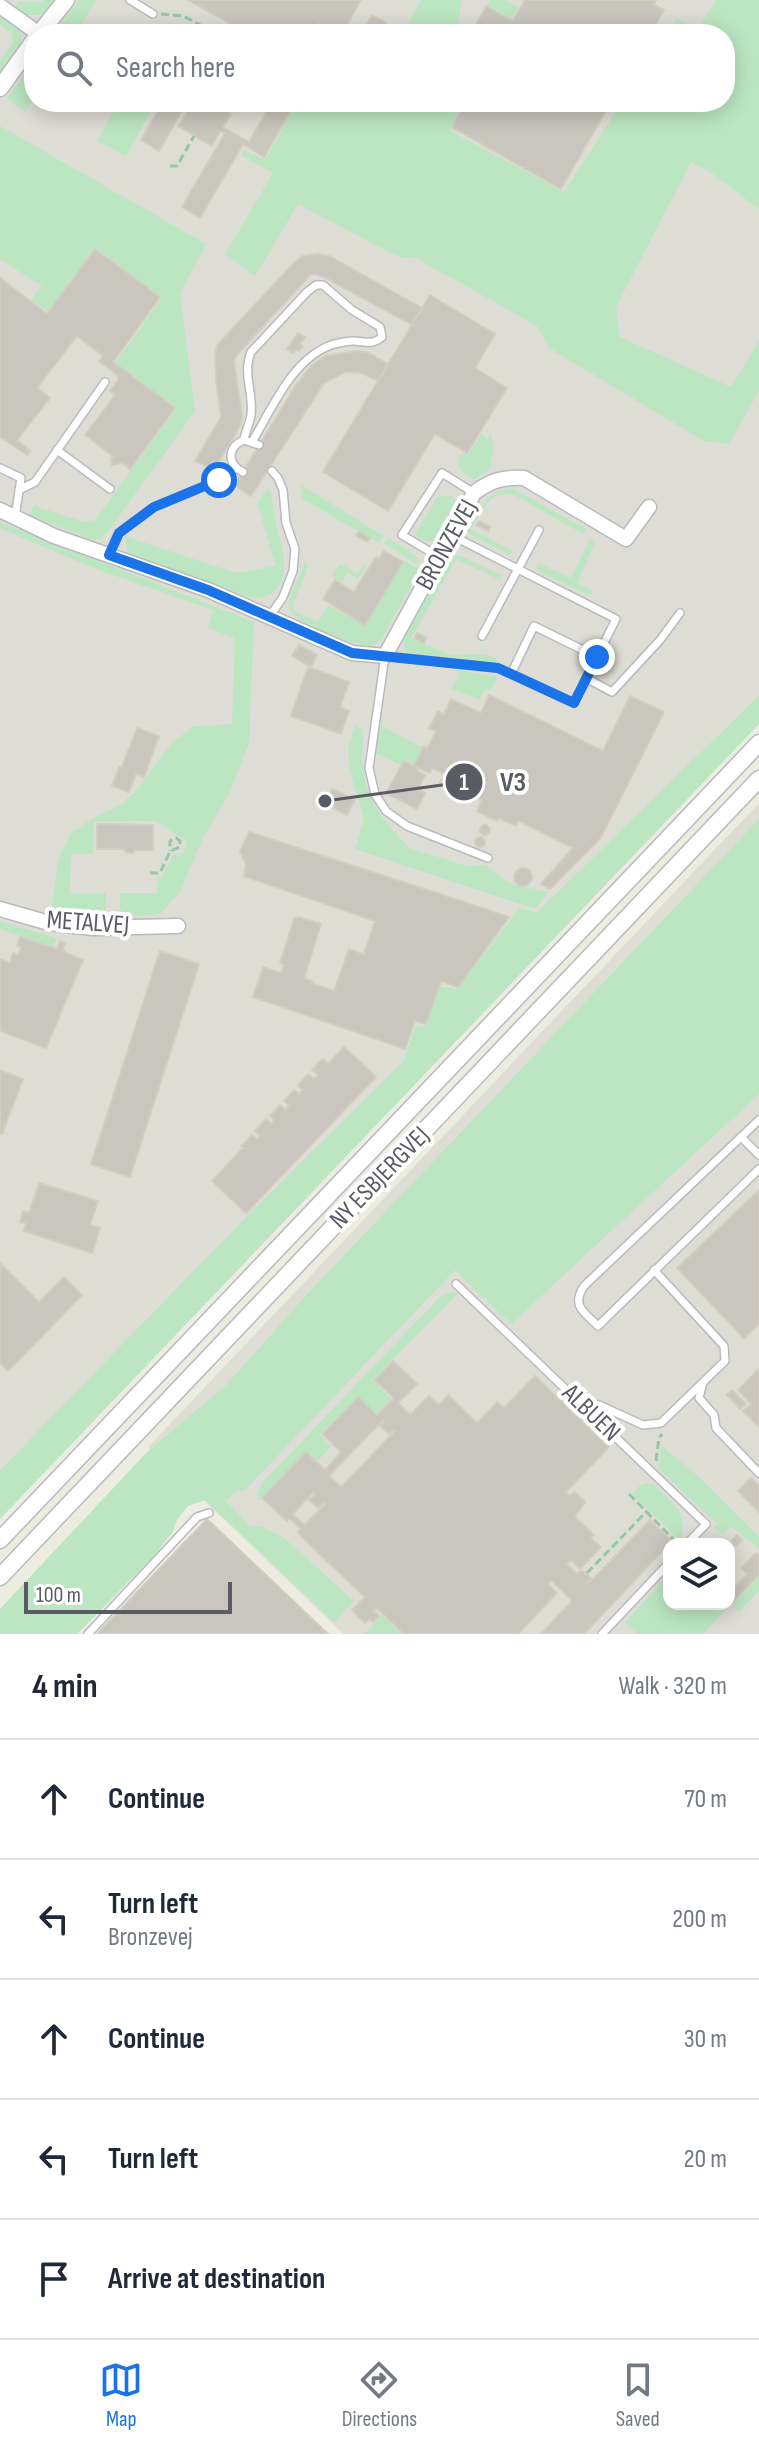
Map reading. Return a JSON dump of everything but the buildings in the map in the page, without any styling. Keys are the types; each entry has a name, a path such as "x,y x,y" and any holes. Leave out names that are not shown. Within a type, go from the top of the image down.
{"street":[{"path":"47,24 66,0"},
{"path":"0,6 25,24"},
{"path":"0,88 24,55"},
{"name":"BRONZEVEJ","path":"385,656 474,493 489,482 524,478 626,539 649,507"},
{"path":"0,510 54,536 208,590 352,653 385,656"},
{"name":"NY ESBJERGVEJ","path":"0,1540 759,743"},
{"name":"NY ESBJERGVEJ","path":"0,1577 759,779"},
{"name":"METALVEJ","path":"0,909 49,923 93,928 178,926"}],"lane":[{"path":"130,0 153,14"},
{"path":"316,285 323,285 352,310 380,327 382,337 368,343 352,341 333,345 314,353 290,381 252,442 246,427 251,417 246,374 251,352 307,292 316,285"},
{"path":"19,490 35,482 105,382"},
{"path":"109,555 119,533 154,507 239,470 231,461 231,453 237,442 252,442"},
{"path":"57,450 110,489"},
{"path":"0,468 21,478 15,517"},
{"path":"270,616 283,597 293,571 295,549 286,523 283,490 272,471"},
{"path":"439,557 402,535 442,473 474,493"},
{"path":"482,636 539,530"},
{"path":"451,535 616,619 574,703 498,668 385,656 369,768 375,794 386,811 407,826 488,858"},
{"path":"586,678 612,692 660,640 680,613"},
{"path":"511,674 534,626 597,657"},
{"path":"759,1120 584,1286 578,1296 579,1306 598,1326 759,1169"},
{"path":"741,1137 759,1155"},
{"path":"580,1403 607,1408 643,1425 661,1423 725,1361 724,1346 654,1270"},
{"name":"ALBUEN","path":"456,1284 706,1524 693,1538"},
{"path":"702,1383 699,1398 714,1415 716,1428 759,1473"},
{"path":"88,1634 197,1517 209,1513"},
{"path":"602,1634 663,1569"}],"path":[{"path":"153,14 183,16 199,24"},
{"path":"170,166 177,166 194,136"},
{"path":"150,873 160,873 170,851"},
{"path":"654,1474 659,1438 669,1428"},
{"path":"629,1494 672,1538"},
{"path":"587,1573 647,1511"}],"shaded area":[{"path":"0,0 759,0 759,695 537,912 519,908 457,989 440,986 425,1028 416,1025 403,1061 0,1470"},
{"path":"759,803 759,1634 344,1634 148,1447"}],"green space":[{"path":"54,0 41,15 28,15 15,8 18,2"},
{"path":"79,0 97,0 81,24 61,24"},
{"path":"421,0 462,0 458,24 408,24"},
{"path":"491,0 505,0 518,7 512,19 487,5"},
{"path":"716,0 759,0 759,209 710,172 691,162 616,307 620,337 731,387 759,341 759,391 729,444 704,441 549,348 537,326 414,257 404,258 390,253 298,204 255,276 225,254 273,173 241,155 244,150 265,160 292,112 458,112 449,130 564,192 616,112 735,112 735,24 701,24"},
{"path":"0,15 16,25 21,40 17,52 0,75 0,61 13,43 11,33 0,24"},
{"path":"677,18 688,24 673,24"},
{"path":"24,75 24,110 7,98"},
{"path":"113,112 150,112 126,156 97,141"},
{"path":"0,126 206,244 180,293 195,411 109,530 101,538 93,540 29,514 36,503 38,507 84,522 95,520 177,408 115,363 162,298 95,247 48,311 31,300 42,286 0,259"},
{"path":"482,433 487,439 491,434 494,448 489,470 474,480 461,471 458,461 462,453 468,455"},
{"path":"301,485 384,536 379,543 301,498"},
{"path":"269,487 284,560 283,577 271,594 248,597 127,551 125,536 236,573 276,566 257,503"},
{"path":"512,488 586,529 583,534 514,495 505,494 488,503 471,529 513,551 510,555 469,534 468,529 485,502 496,492"},
{"path":"447,495 460,502 439,539 430,542 414,535 437,497"},
{"path":"0,522 254,622 249,744 228,795 202,840 179,893 160,914 122,917 120,914 120,893 157,893 157,878 162,877 173,855 183,853 187,841 155,821 94,822 93,854 71,854 70,894 106,893 104,918 51,914 58,861 70,834 122,804 172,743 194,726 232,724 235,638 208,628 213,610 98,570 0,528"},
{"path":"389,538 420,559 416,564 384,543"},
{"path":"590,539 595,542 577,583 594,592 589,595 536,568 538,563 571,578"},
{"path":"459,555 501,575 500,580 456,559 411,638 451,655 482,654 496,658 498,668 490,662 407,653 404,647 406,633 417,611 452,556"},
{"path":"404,561 420,570 381,640 373,646 339,638 312,626 292,612 289,605 305,562 306,569 293,611 318,621 328,605 364,625"},
{"path":"340,564 358,573 364,564 367,565 358,579 347,573 342,582 332,576"},
{"path":"459,670 498,677 490,691 485,689 480,700 451,689 459,677"},
{"path":"759,695 759,724 0,1519 0,1470 403,1061 416,1025 425,1027 440,986 457,989 519,908 537,912"},
{"path":"380,725 422,747 414,764 404,759 400,765 375,753"},
{"path":"355,726 363,730 362,758 366,787 380,815 409,848 467,866 486,865 511,884 549,892 535,909 355,849 364,818 349,767 348,749"},
{"path":"759,819 759,1094 511,1324 455,1270 245,1490 236,1491 226,1501 249,1525 263,1527 284,1538 354,1601 334,1622 205,1500 188,1506 177,1520 173,1532 152,1558 77,1634 0,1634 0,1609 146,1453 225,1386 311,1290"},
{"path":"0,921 56,938 54,947 0,929"},
{"path":"458,1293 373,1380 391,1399 377,1413 358,1396 320,1435 331,1446 318,1461 306,1451 259,1500 257,1494 263,1482 441,1296"},
{"path":"662,1446 699,1477 759,1537 759,1549 731,1526 723,1534 714,1528 717,1524 658,1468"},
{"path":"653,1484 673,1502 681,1515 680,1538 632,1494 640,1485"},
{"path":"759,1577 759,1591 739,1611 735,1604"},
{"path":"663,1581 663,1610 726,1610 703,1634 638,1634 625,1622"},
{"path":"382,1615 402,1634 364,1634"}],"place":[{"name":"V3","path":"325,801"}],"route":[{"path":"219,480 154,507 119,533 109,555 208,590 352,653 498,668 574,703 597,657"}]}
